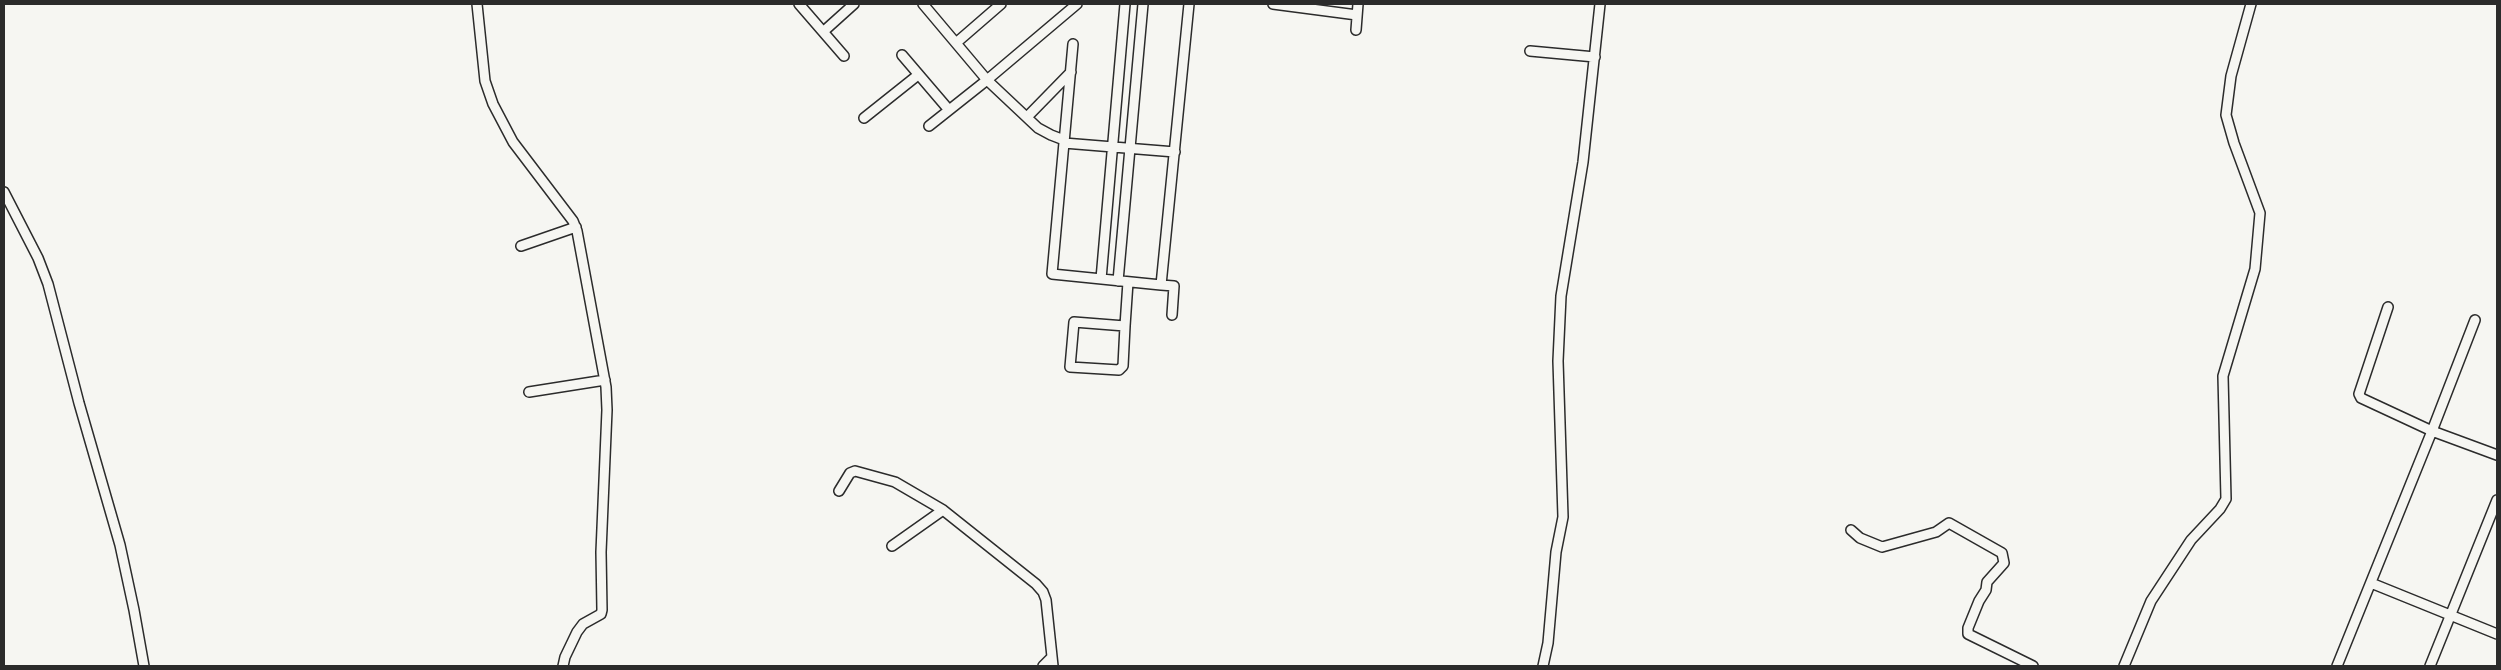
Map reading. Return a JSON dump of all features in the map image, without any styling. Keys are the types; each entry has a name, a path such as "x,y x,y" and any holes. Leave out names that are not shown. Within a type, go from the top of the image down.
{"street":[{"path":"477,4 485,81 499,119 513,142 576,227 604,380 607,410 601,552 602,610 601,614 583,624 577,632 565,656 563,666"},
{"path":"799,4 844,56"},
{"path":"824,31 854,4"},
{"path":"956,43 1000,4"},
{"path":"929,126 1077,4"},
{"path":"1101,279 1125,4"},
{"path":"1118,281 1143,4"},
{"path":"1162,286 1190,4"},
{"path":"1273,4 1357,15"},
{"path":"1356,30 1358,4"},
{"path":"1543,666 1548,643 1556,552 1563,517 1558,361 1562,296 1583,162 1600,4"},
{"path":"2124,666 2151,601 2190,540 2220,509 2226,499 2223,376 2255,269 2260,213 2234,143 2226,115 2231,76 2251,4"},
{"path":"925,5 987,80 1028,116 1038,128 1064,140 1064,143"},
{"path":"1073,44 1052,274 1174,286 1172,315"},
{"path":"1530,51 1595,58"},
{"path":"902,55 949,110"},
{"path":"1028,116 1071,72"},
{"path":"864,118 918,74"},
{"path":"1064,143 1175,152"},
{"path":"4,192 38,258 48,284 79,403 120,545 144,666"},
{"path":"521,246 576,227"},
{"path":"1125,326 1074,322 1070,367 1118,370 1123,366 1128,282"},
{"path":"2388,306 2359,394 2361,398 2432,431 2497,455"},
{"path":"2337,666 2475,320"},
{"path":"529,392 604,380"},
{"path":"839,490 850,473 859,471 895,482 943,510 1043,592 1046,600 1052,662 1043,666"},
{"path":"2430,666 2497,500"},
{"path":"892,546 943,510"},
{"path":"1851,530 1860,538 1882,547 1936,532 1949,523 2002,553 2004,563 1987,582 1986,590 1978,601 1968,628 1968,634 2033,666"},
{"path":"2371,583 2497,634"}]}
